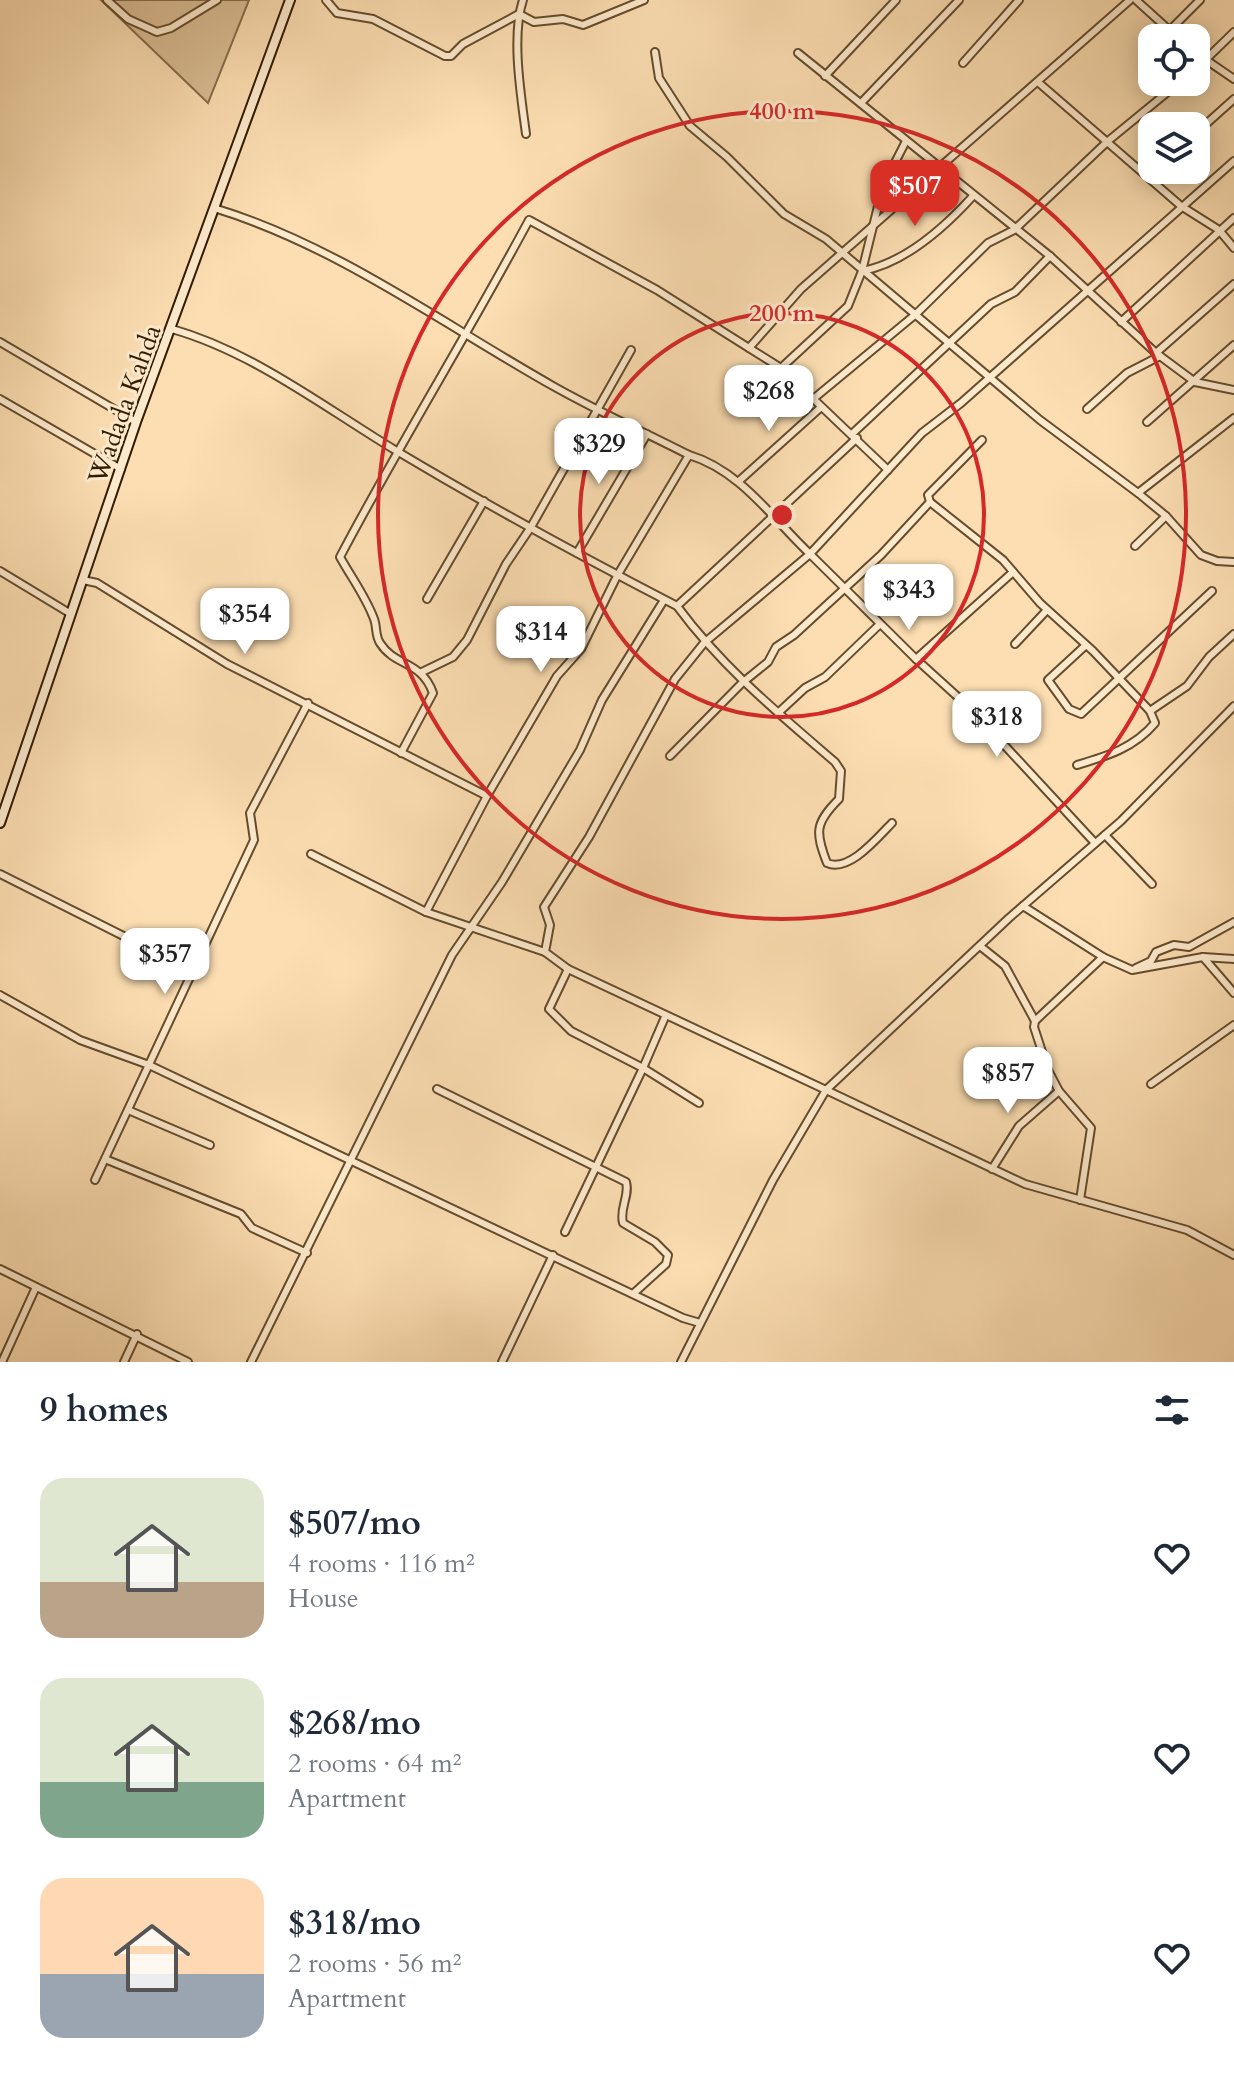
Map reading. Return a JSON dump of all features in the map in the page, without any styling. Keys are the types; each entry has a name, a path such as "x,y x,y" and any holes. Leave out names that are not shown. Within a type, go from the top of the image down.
{"main road":[{"name":"Wadada Kahda","path":"0,823 136,422 290,0"}],"street":[{"path":"107,0 128,19 157,32 171,28 217,0"},
{"path":"326,0 337,13 373,19 445,56 451,56 463,44 519,14"},
{"path":"523,0 519,14 520,84 526,134"},
{"path":"519,14 534,22 563,19 583,25 644,0"},
{"path":"825,76 896,0"},
{"path":"861,103 959,0"},
{"path":"963,63 1019,0"},
{"path":"749,348 801,289 1130,0"},
{"path":"1136,0 1162,24"},
{"path":"1176,24 1200,0"},
{"path":"1210,57 1234,32"},
{"path":"655,52 659,78 690,126 727,157 784,214 826,239 989,378 1138,493 1166,516 1201,555 1234,562"},
{"path":"798,53 1050,256 1084,291 1158,354 1195,382 1234,390"},
{"path":"1210,64 1234,79"},
{"path":"1039,83 1138,170"},
{"path":"812,400 916,314 988,243 1014,230 1108,141 1163,96"},
{"path":"1210,120 1234,99"},
{"path":"781,368 848,306 862,271 870,228 883,186 906,141"},
{"path":"545,952 550,925 544,907 589,837 675,679 704,643 810,554 922,433 989,378 1234,161"},
{"path":"1154,184 1219,230 1234,248"},
{"path":"862,271 886,267 956,214 973,196"},
{"path":"214,208 261,223 599,410 705,460 739,481 772,518 970,708 1095,843"},
{"path":"1121,322 1234,218"},
{"path":"401,753 433,693 422,672 388,652 378,641 374,619 340,557 396,451 468,335 529,220 657,290 781,368 888,470"},
{"path":"677,606 772,518 991,304 1015,292 1050,256"},
{"path":"1087,409 1127,373 1158,354 1234,284"},
{"path":"172,329 213,344 318,399 396,451 617,576 677,606 704,643 742,683 835,762 841,771 839,799 824,814 817,836 827,863 839,864 867,849 892,823"},
{"path":"0,342 136,422"},
{"path":"1147,422 1234,345"},
{"path":"422,672 453,657 467,640 506,564 531,527 631,350"},
{"path":"0,399 121,469"},
{"path":"739,481 820,408"},
{"path":"1138,493 1234,418"},
{"path":"577,553 647,434"},
{"path":"982,440 928,495 930,502 1013,572 1047,610 1150,711 1155,723 1143,737 1115,753 1077,765"},
{"path":"426,912 487,796 557,676 581,649 617,576 689,455"},
{"path":"427,599 484,501"},
{"path":"670,756 742,683 881,555 930,502"},
{"path":"1135,546 1166,516"},
{"path":"0,571 71,614"},
{"path":"916,659 1013,572"},
{"path":"83,580 97,583 227,664 487,796"},
{"path":"1086,645 1048,680 1069,709 1081,714 1120,681 1212,591"},
{"path":"251,1362 352,1164 452,955 580,750 602,700 664,600"},
{"path":"1015,644 1047,610"},
{"path":"778,713 805,688 825,677 880,624"},
{"path":"1150,711 1187,686 1209,657 1234,634"},
{"path":"95,1180 254,840 250,813 308,703"},
{"path":"681,1362 773,1180 826,1090 1023,906 1105,835 1234,706"},
{"path":"1105,835 1152,884"},
{"path":"311,854 426,912 470,930 545,952 568,969 665,1017 1025,1184 1187,1230 1234,1255"},
{"path":"0,874 193,971"},
{"path":"1023,906 1103,957 1132,970 1203,957 1234,959"},
{"path":"1132,970 1151,961 1156,952 1174,945 1189,947 1234,922"},
{"path":"980,946 1005,966 1035,1021 1048,1070 1059,1091 1091,1128 1080,1200"},
{"path":"1035,1021 1103,957"},
{"path":"1203,957 1234,993"},
{"path":"568,969 549,1009 571,1031 643,1068 699,1103"},
{"path":"0,995 80,1040 149,1065 352,1164 700,1323"},
{"path":"565,1232 665,1017"},
{"path":"1151,1084 1234,1025"},
{"path":"437,1089 626,1182 628,1187 619,1209 623,1223 655,1242 668,1255 666,1264 634,1293"},
{"path":"992,1169 1019,1126 1059,1091"},
{"path":"128,1110 210,1145"},
{"path":"105,1159 241,1214 252,1228 307,1253"},
{"path":"502,1362 553,1255"},
{"path":"0,1269 137,1334 188,1362"},
{"path":"2,1362 36,1287"},
{"path":"124,1362 137,1334"}],"shaded area":[{"path":"101,0 249,0 208,103"}]}
